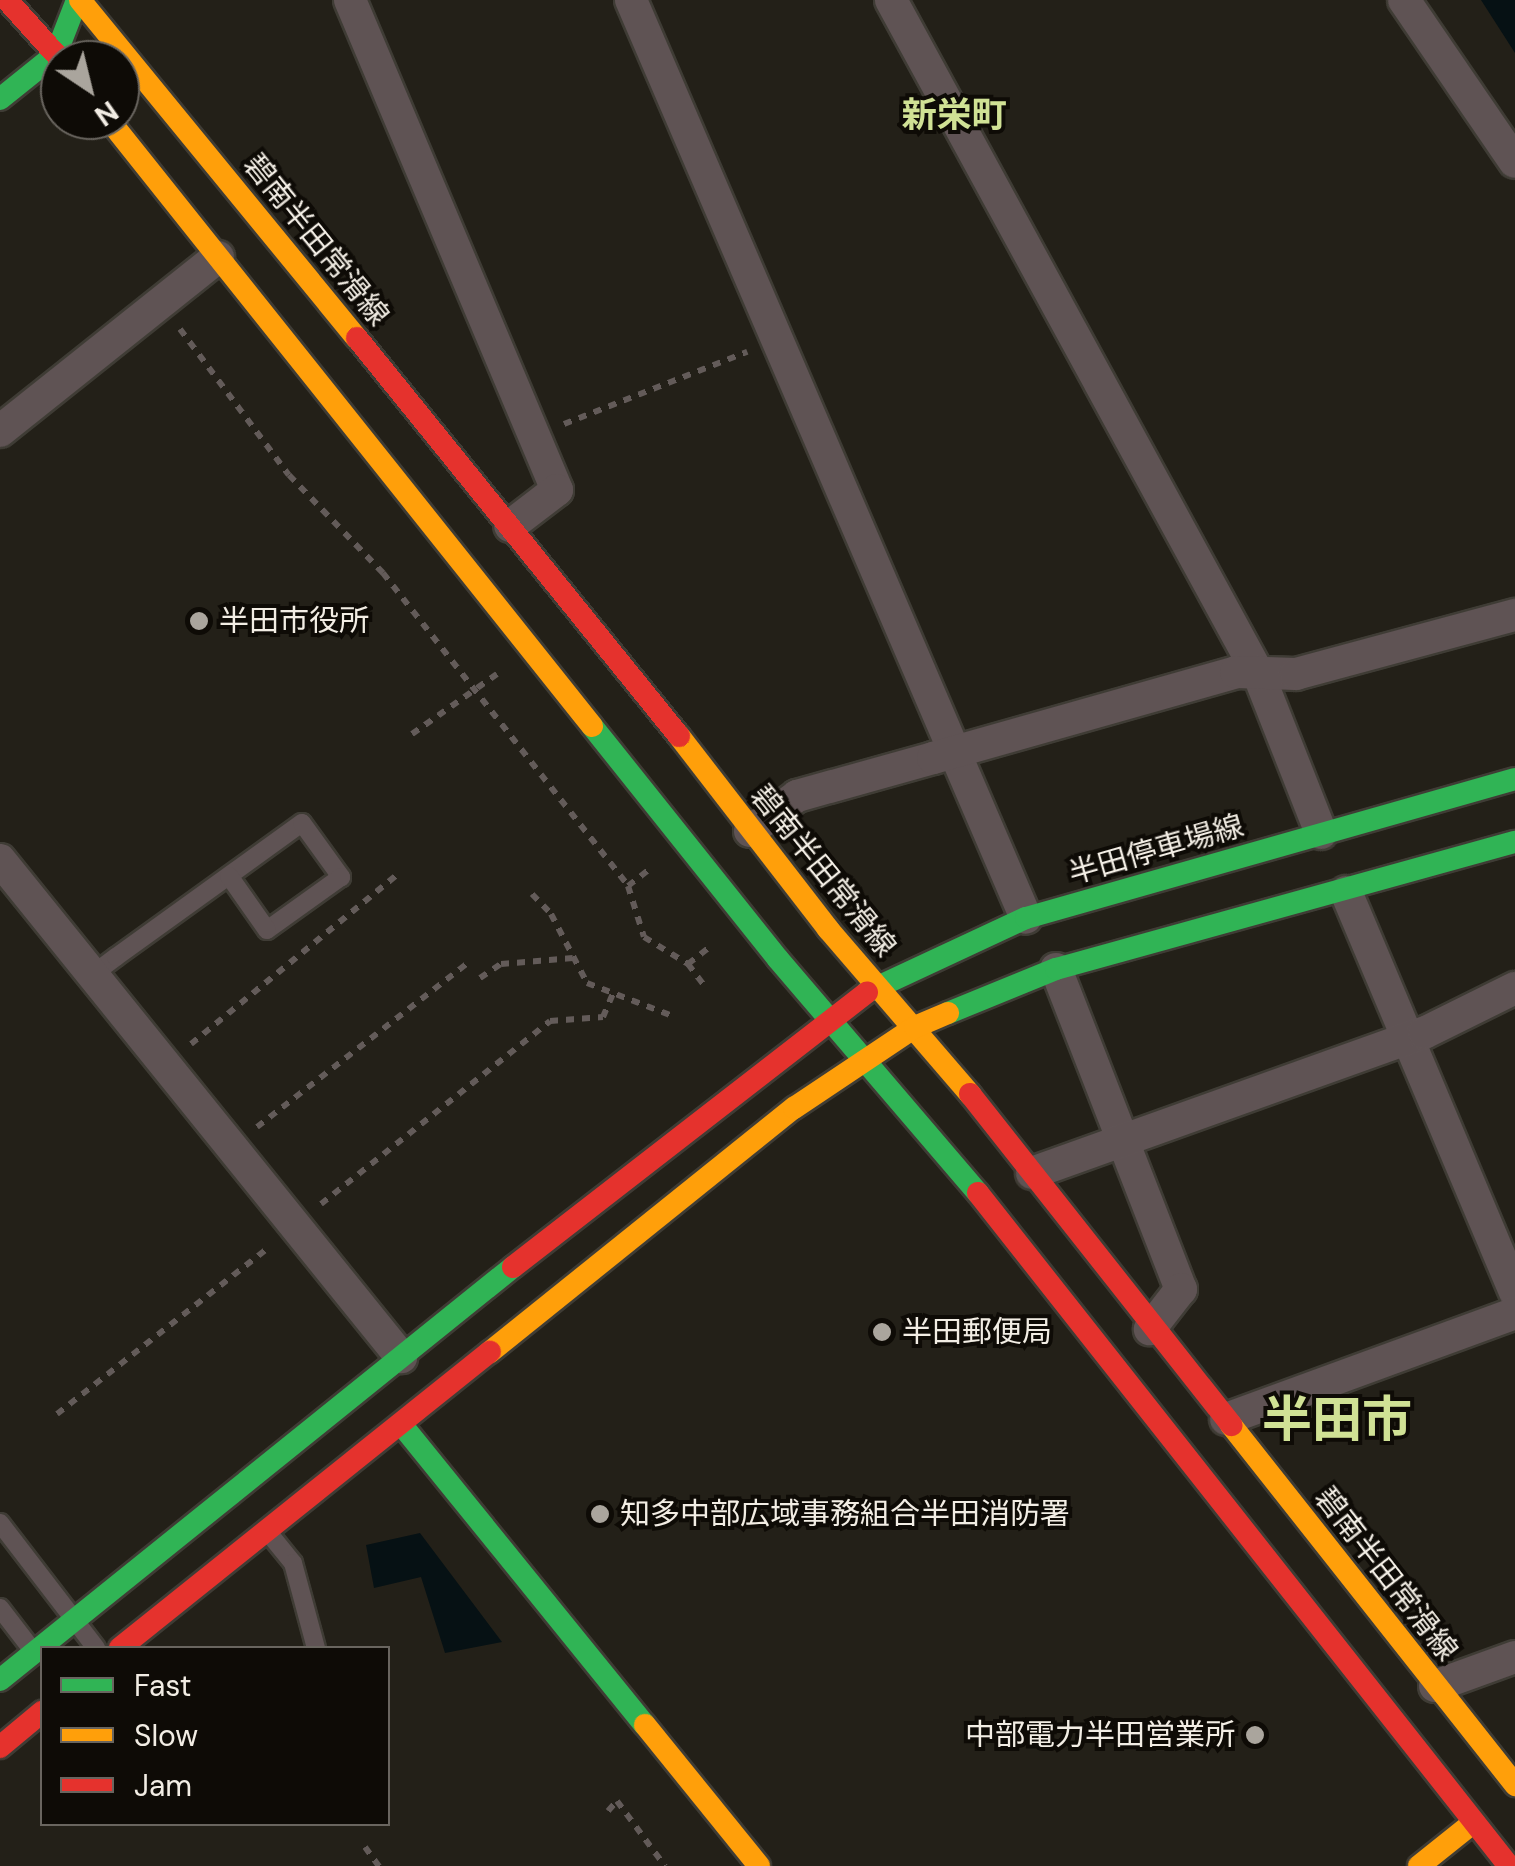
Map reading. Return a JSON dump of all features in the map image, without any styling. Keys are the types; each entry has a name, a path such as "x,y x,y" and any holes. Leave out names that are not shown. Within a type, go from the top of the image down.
{"main road":[{"path":"7,0 43,40"},
{"path":"64,40 78,0"},
{"name":"碧南半田常滑線","path":"78,0 510,526 750,831 915,1027 1150,1329 1515,1785"},
{"path":"0,99 40,70"},
{"path":"126,140 830,1017 867,1058 1509,1866"},
{"name":"半田停車場線","path":"51,1646 75,1621 402,1357 830,1017 877,984 1026,918 1515,778"},
{"path":"125,1646 867,1058 915,1027 1056,969 1346,892 1515,842"},
{"path":"401,1424 759,1866"},
{"name":"半田停車場線","path":"0,1680 39,1658"},
{"path":"0,1747 40,1714"},
{"path":"1419,1866 1474,1822"}],"street":[{"path":"350,0 558,490 510,526"},
{"path":"631,0 1026,918"},
{"path":"890,0 1258,673 1321,833"},
{"path":"1404,0 1515,162"},
{"path":"0,430 218,257"},
{"path":"750,831 797,796 1236,672 1296,674 1515,614"},
{"path":"0,860 402,1357"},
{"path":"1346,892 1515,1292"},
{"path":"1056,969 1181,1289 1150,1329"},
{"path":"1032,1173 1409,1037 1515,988"},
{"path":"1226,1420 1515,1313"},
{"path":"1435,1686 1515,1657"}],"lane":[{"path":"92,975 302,823 341,877 268,930 229,876"},
{"path":"0,1523 94,1646"},
{"path":"267,1530 293,1563 315,1646"},
{"path":"0,1608 39,1658"}],"path":[{"path":"179,328 289,475 383,573 628,886 644,937 670,959 688,964 706,989"},
{"path":"535,436 777,338"},
{"path":"412,734 497,674"},
{"path":"628,886 652,867"},
{"path":"187,1048 398,874"},
{"path":"532,894 551,914 587,983 675,1018"},
{"path":"688,964 713,944"},
{"path":"480,978 501,964 573,958"},
{"path":"252,1130 469,962"},
{"path":"530,1042 550,1021 603,1017 614,994"},
{"path":"608,1811 617,1801 665,1866"},
{"path":"366,1847 380,1866"}],"shaded area":[{"path":"1481,0 1515,0 1515,53"},
{"path":"420,1533 502,1642 445,1653 421,1577 374,1588 366,1545"}],"traffic: fast":[{"path":"0,99 56,54 77,0"},
{"path":"592,726 778,959 978,1193"},
{"path":"867,992 1026,918 1515,779"},
{"path":"948,1013 1056,969 1515,842"},
{"path":"42,1646 513,1267"},
{"path":"401,1424 645,1725"},
{"path":"0,1680 40,1648"}],"traffic: slow":[{"path":"80,0 357,338"},
{"path":"125,140 592,726"},
{"path":"679,736 828,929 970,1094"},
{"path":"490,1352 794,1108 915,1027 948,1013"},
{"path":"1231,1425 1515,1785"},
{"path":"645,1725 759,1866"},
{"path":"1419,1866 1474,1822"}],"traffic: jam":[{"path":"7,0 43,40"},
{"path":"357,338 679,736"},
{"path":"513,1267 867,992"},
{"path":"970,1094 1231,1425"},
{"path":"978,1193 1509,1866"},
{"path":"122,1646 490,1352"},
{"path":"0,1747 40,1714"}],"place":[{"name":"半田市役所","path":"199,621"},
{"name":"半田郵便局","path":"882,1332"},
{"name":"知多中部広域事務組合半田消防署","path":"600,1514"},
{"name":"中部電力半田営業所","path":"1255,1735"}],"district":[{"name":"新栄町","path":"954,115"},
{"name":"半田市","path":"1337,1421"}]}
